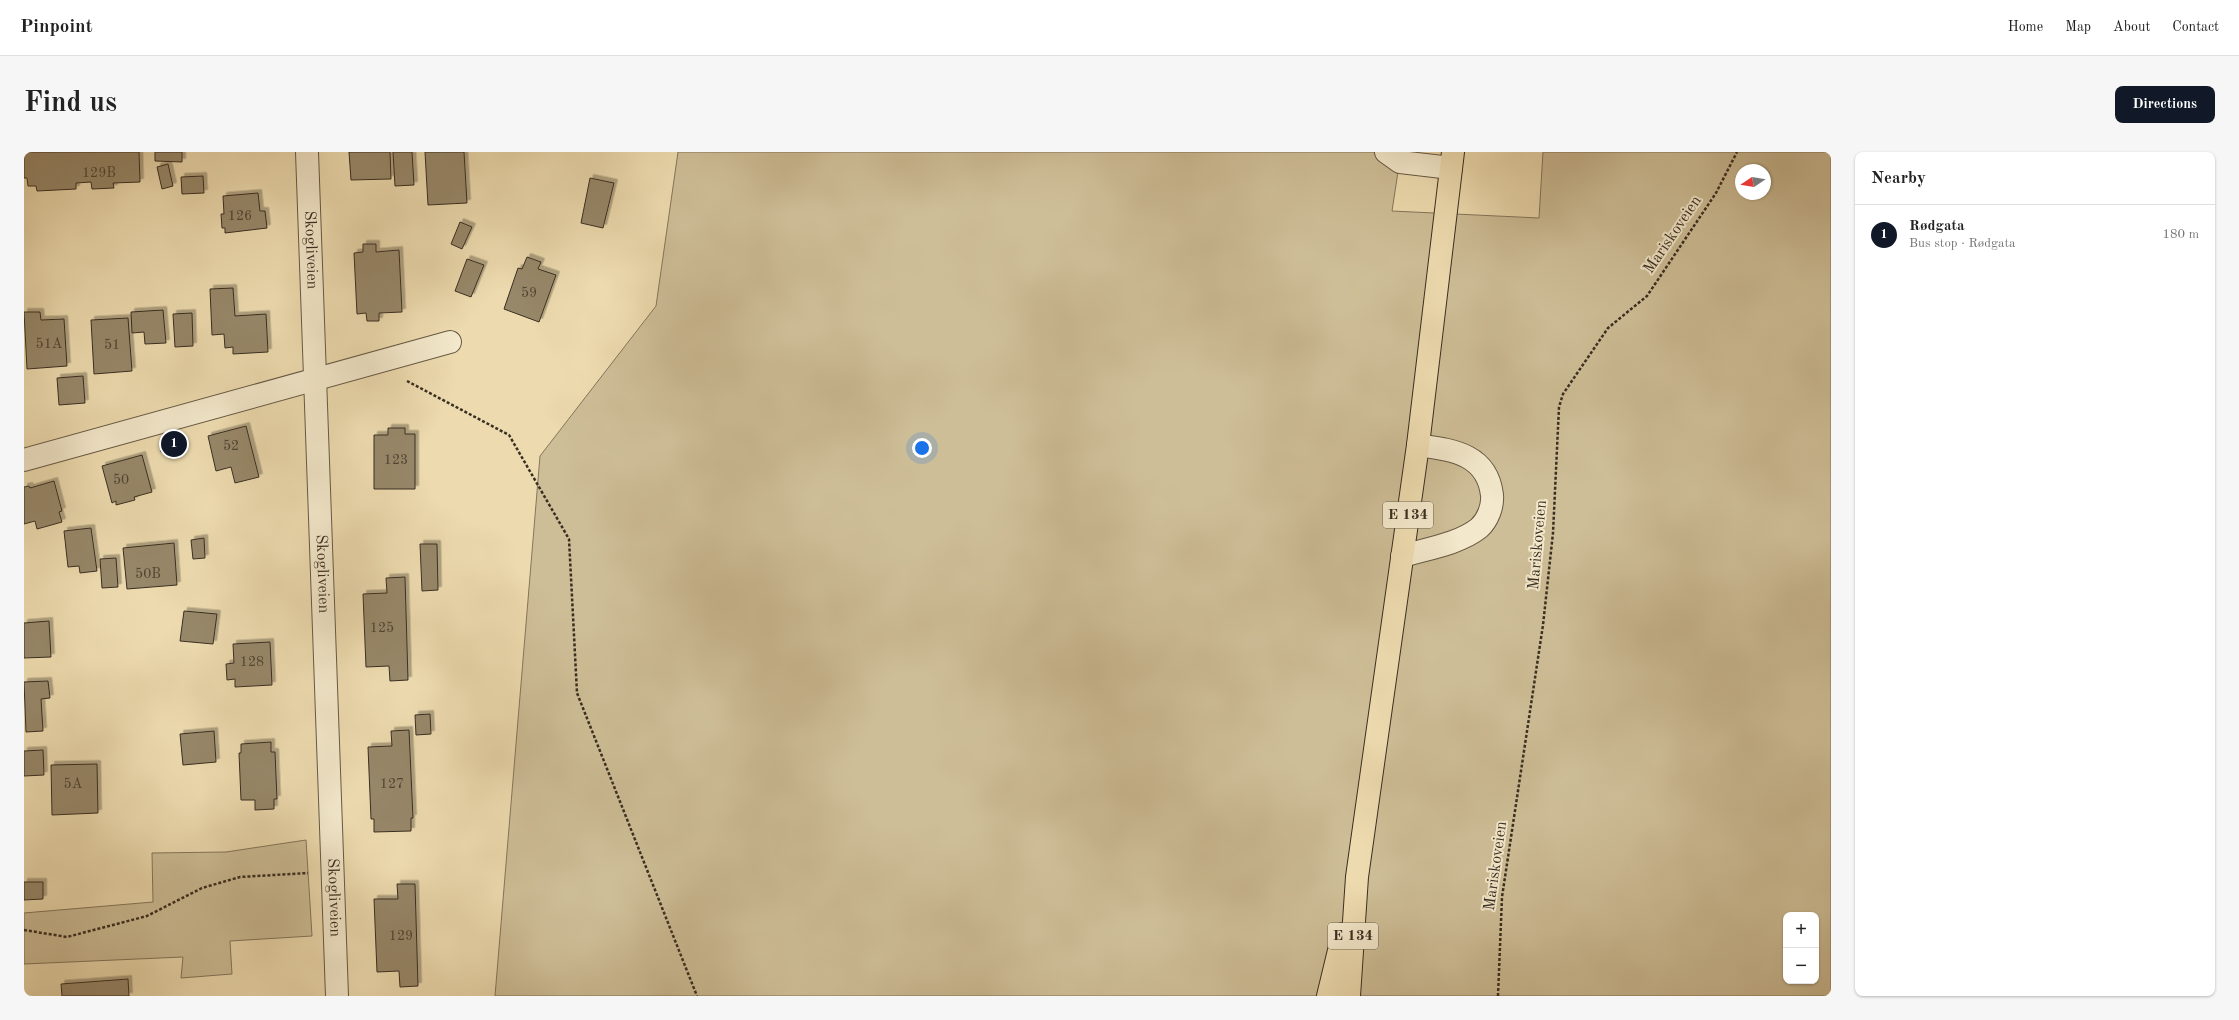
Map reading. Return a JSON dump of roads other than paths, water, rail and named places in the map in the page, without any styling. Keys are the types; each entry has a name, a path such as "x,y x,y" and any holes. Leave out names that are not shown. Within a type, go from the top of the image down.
{"highway":[{"name":"E 134","path":"1349,996 1357,876 1418,445 1452,160"},
{"name":"E 134","path":"1328,996 1357,876"}],"street":[{"name":"Skogliveien","path":"307,152 337,996"},
{"path":"1386,152 1400,162 1452,160"},
{"path":"24,460 450,342"},
{"path":"1402,556 1460,539 1480,528 1488,517 1493,500 1491,486 1485,471 1473,460 1462,454 1448,450 1418,445"}],"place":[{"name":"Rødgata","path":"174,444"}]}
